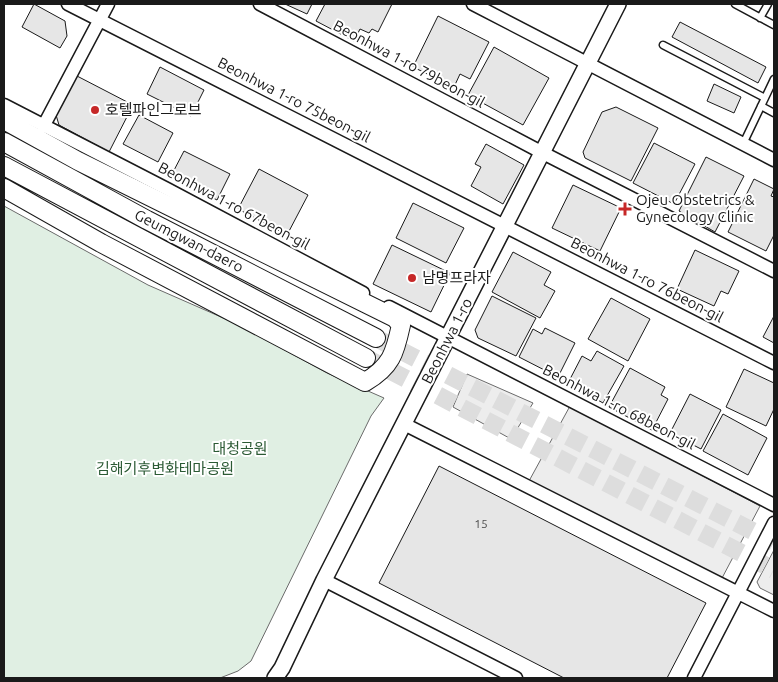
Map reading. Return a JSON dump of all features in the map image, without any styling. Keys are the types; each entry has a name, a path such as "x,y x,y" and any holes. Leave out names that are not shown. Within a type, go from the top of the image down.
{"main road":[{"path":"4,120 86,165 395,318 401,325 390,361 376,376 366,382 101,243 4,188"},
{"name":"Geumgwan-daero","path":"7,143 147,220 376,338"},
{"name":"Geumgwan-daero","path":"8,170 366,358"}],"street":[{"name":"Beonhwa 1-ro 75beon-gil","path":"68,4 505,225"},
{"path":"43,127 108,4"},
{"name":"Beonhwa 1-ro 79beon-gil","path":"260,4 543,153 774,271"},
{"path":"473,4 774,160"},
{"name":"Beonhwa 1-ro","path":"275,678 282,668 324,580 618,4"},
{"name":"Beonhwa 1-ro 67beon-gil","path":"4,105 448,338"},
{"name":"Beonhwa 1-ro 76beon-gil","path":"505,225 774,363"},
{"name":"Beonhwa 1-ro 68beon-gil","path":"448,338 774,504"},
{"path":"404,424 774,611"},
{"path":"694,678 774,523"},
{"path":"324,580 516,678"}],"lane":[{"path":"735,4 774,26"},
{"path":"760,18 768,4"},
{"path":"663,45 765,98"},
{"path":"743,144 774,79"},
{"path":"760,106 774,113"}],"green space":[{"name":"김해기후변화테마공원","path":"4,206 148,285 237,324 327,373 384,398 371,416 251,661 238,671 220,678 4,678"}],"shaded area":[{"path":"467,374 533,403 511,439 453,407"},
{"path":"570,406 760,506 721,580 529,481"},
{"path":"774,550 774,595 760,588 757,582"}],"building":[{"path":"34,4 65,21 67,36 60,48 22,27"},
{"path":"285,4 312,4 307,14"},
{"path":"325,4 392,4 378,32 372,29 369,33 360,29 354,41 316,21"},
{"path":"438,16 489,42 470,79 460,74 454,87 413,67"},
{"path":"680,22 766,67 758,83 672,37"},
{"path":"494,47 549,78 523,125 468,95"},
{"path":"160,67 204,90 191,116 147,94"},
{"name":"호텔파인그로브","path":"77,76 133,105 109,152 59,125 56,115"},
{"path":"714,84 741,97 734,113 707,101"},
{"path":"616,107 658,128 631,181 585,158 583,152 602,112"},
{"path":"139,115 173,133 158,162 123,144"},
{"path":"654,143 695,164 674,204 633,183"},
{"path":"486,144 524,165 503,204 471,186 481,167 475,164"},
{"path":"184,151 230,174 217,200 171,176"},
{"path":"706,157 744,176 715,232 679,211"},
{"path":"259,169 308,195 287,235 238,209"},
{"path":"754,179 774,189 771,196 774,197 774,235 766,251 728,232"},
{"path":"573,185 621,208 600,251 552,228"},
{"path":"413,203 464,228 446,263 396,238"},
{"name":"남명프라자","path":"392,245 450,273 431,312 373,284"},
{"path":"695,250 739,271 728,294 721,291 714,306 677,289"},
{"path":"513,252 551,272 544,285 555,291 540,318 492,292"},
{"path":"492,296 536,318 516,356 478,338 475,330"},
{"path":"611,298 650,319 628,361 588,339"},
{"path":"774,316 774,343 763,337"},
{"path":"545,328 575,343 558,377 519,357 533,329 542,334"},
{"path":"597,351 624,366 603,403 568,383 582,356 591,361"},
{"path":"630,368 665,387 661,395 668,399 652,430 609,407"},
{"path":"744,369 774,383 774,409 766,426 726,407"},
{"path":"690,394 721,410 701,449 670,433"},
{"path":"723,414 767,438 748,475 703,451"},
{"path":"439,466 706,603 667,678 564,678 379,583"}],"tunnel":[{"path":"376,338 774,542"},
{"path":"366,358 774,570"}],"place":[{"name":"호텔파인그로브","path":"95,110"},
{"name":"Ojeu Obstetrics & Gynecology Clinic","path":"625,209"},
{"name":"남명프라자","path":"412,278"}],"park label":[{"name":"대청공원","path":"240,449"}]}
